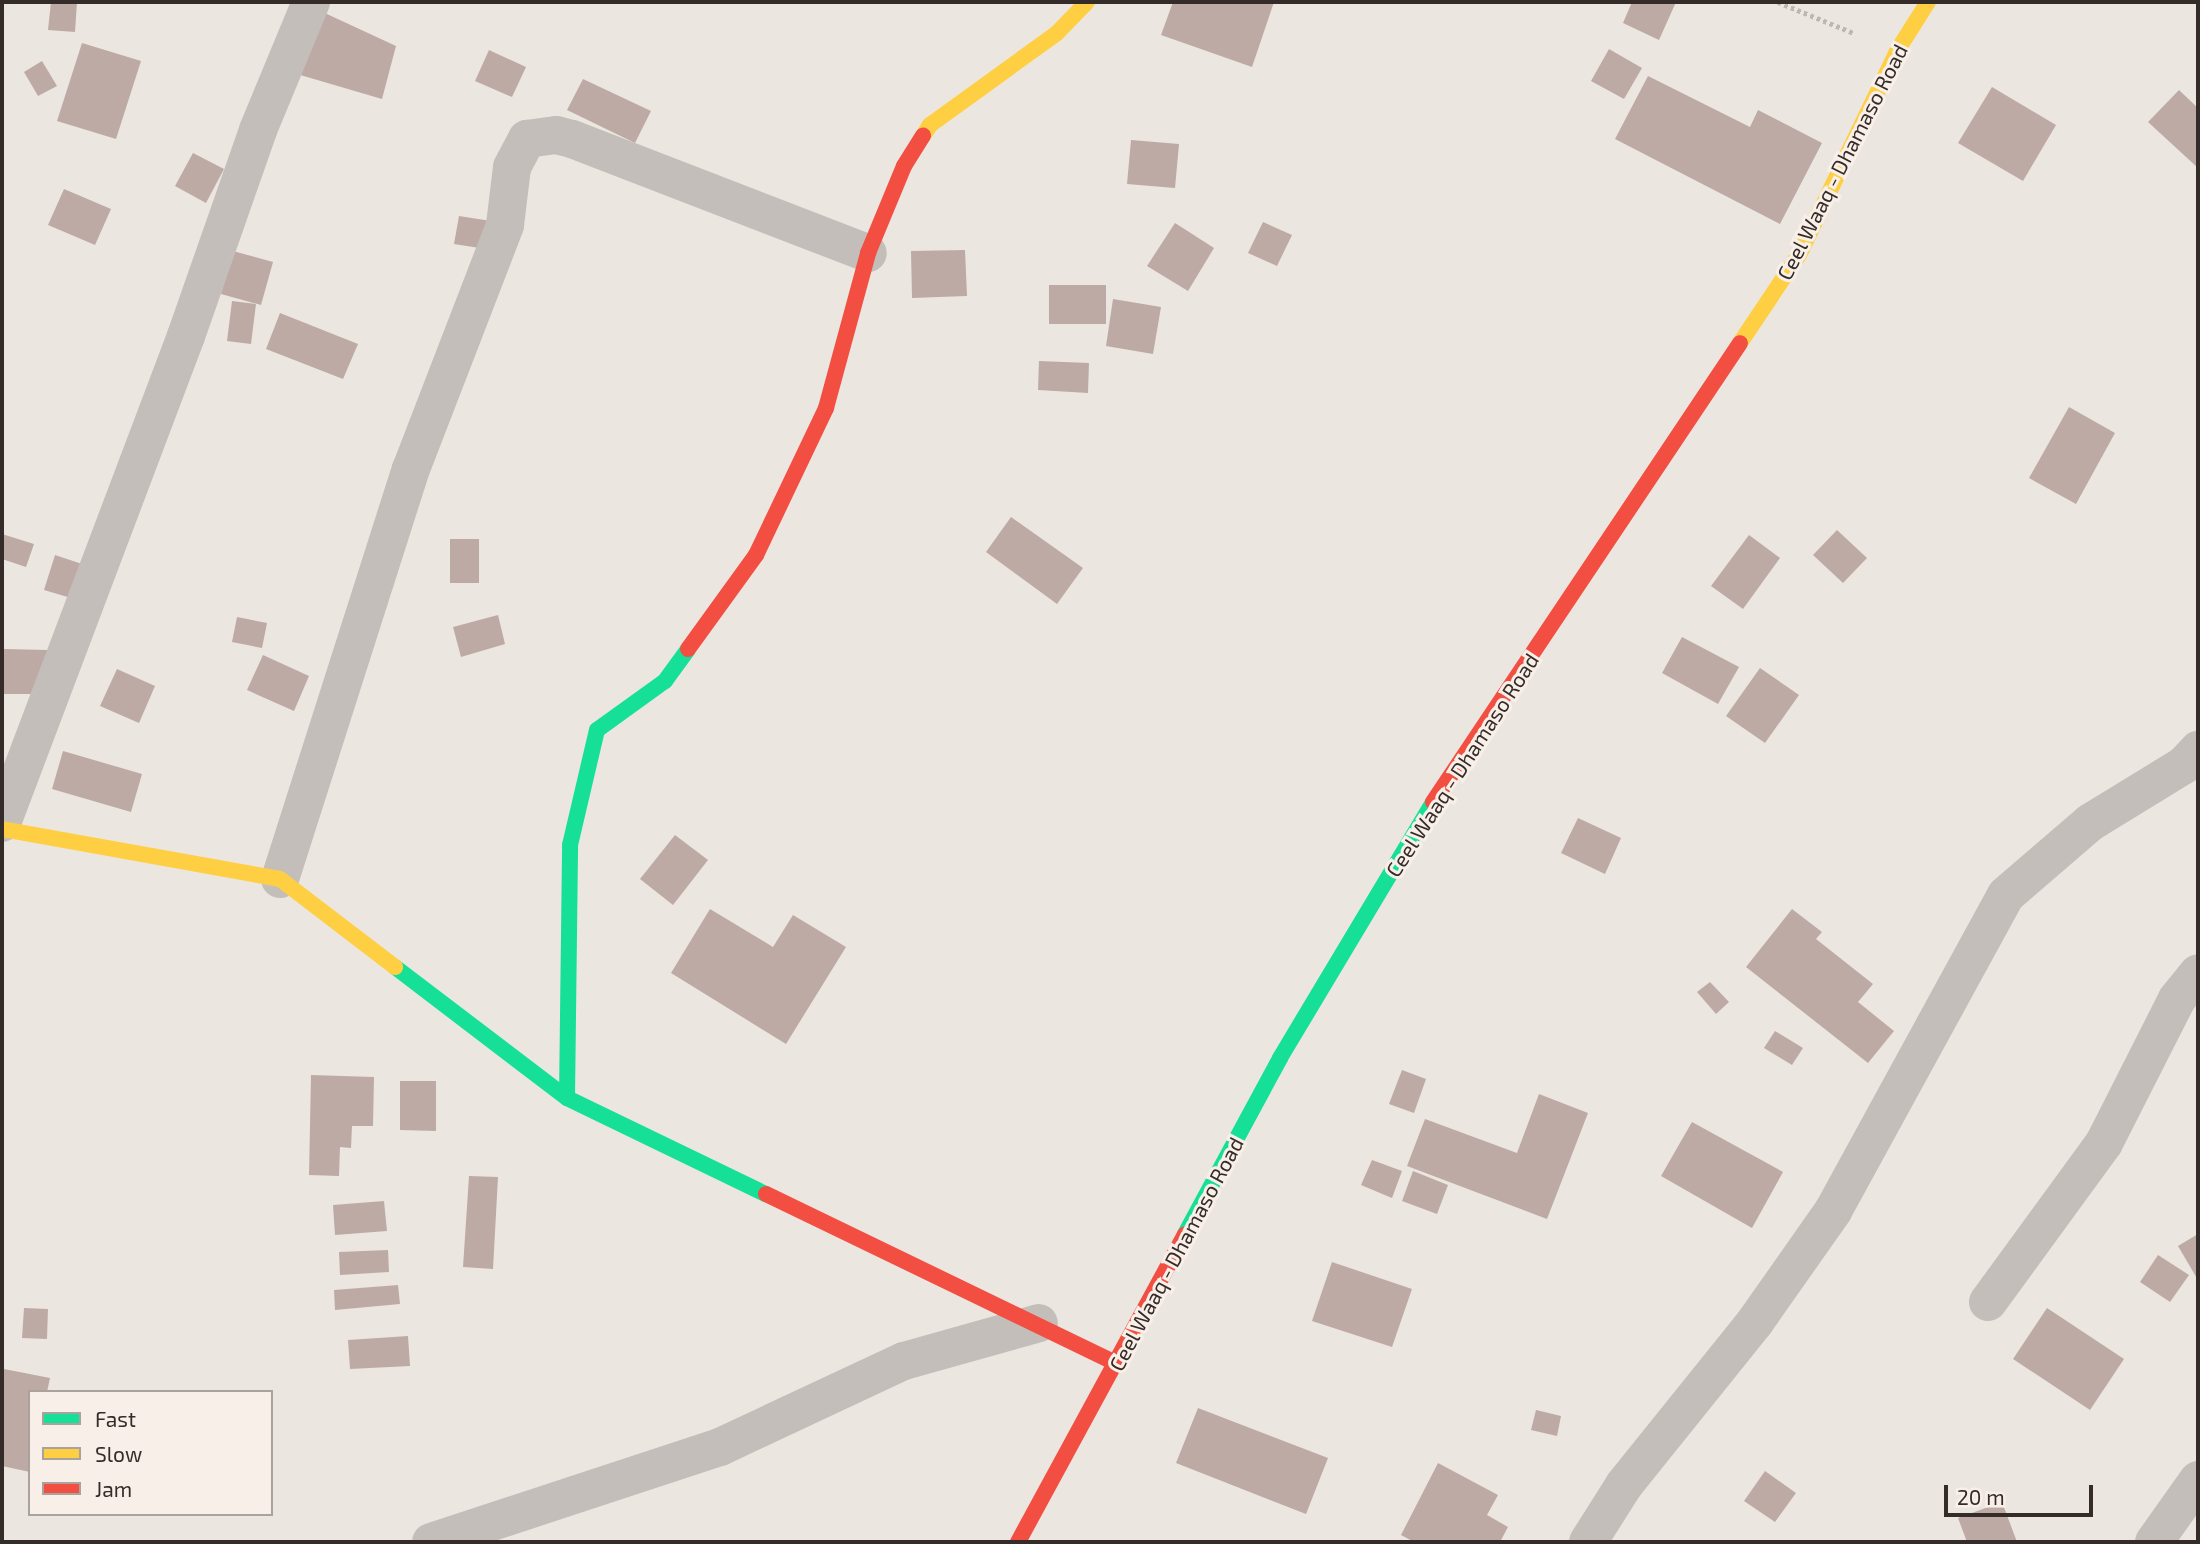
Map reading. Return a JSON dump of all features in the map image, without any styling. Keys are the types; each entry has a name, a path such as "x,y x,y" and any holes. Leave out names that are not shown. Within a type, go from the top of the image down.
{"street":[{"path":"2,822 186,336 258,130 311,2"},
{"path":"567,1098 570,845 597,730 665,681 756,555 826,408 868,253 904,166 930,125 1057,33 1087,2"},
{"name":"Ceel Waaq - Dhamaso Road","path":"1018,1542 1117,1364 1280,1058 1431,806 1799,255 1897,51 1928,2"},
{"path":"281,878 411,468 505,225 512,167 527,139 556,135 572,139 868,253"},
{"path":"1588,1542 1624,1485 1755,1322 1833,1211 2006,895 2091,822 2184,765 2198,750"},
{"path":"2,829 281,878 567,1098 1040,1323 1117,1364"},
{"path":"1988,1302 2104,1143 2177,999 2198,973"},
{"path":"431,1542 720,1447 904,1361 1040,1323"},
{"path":"2154,1542 2198,1480"}],"path":[{"path":"1778,2 1897,51"}],"building":[{"path":"51,2 77,2 75,32 48,30"},
{"path":"1173,2 1274,2 1252,67 1161,35"},
{"path":"1632,2 1676,2 1659,40 1623,23"},
{"path":"314,8 396,46 382,99 290,72"},
{"path":"82,43 141,61 116,139 57,121"},
{"path":"1609,49 1642,68 1624,99 1591,81"},
{"path":"489,50 526,67 512,97 475,81"},
{"path":"42,61 57,86 38,96 24,72"},
{"path":"1648,76 1750,127 1758,110 1822,143 1780,224 1615,139"},
{"path":"583,79 651,111 635,143 567,110"},
{"path":"1992,87 2056,125 2023,181 1958,143"},
{"path":"2179,90 2198,108 2198,168 2148,122"},
{"path":"1131,140 1179,144 1175,188 1127,184"},
{"path":"193,153 224,169 206,203 175,186"},
{"path":"64,189 111,209 95,245 48,225"},
{"path":"459,216 491,221 486,249 454,244"},
{"path":"1263,222 1292,235 1277,266 1248,253"},
{"path":"1175,223 1214,248 1188,291 1147,266"},
{"path":"965,250 967,296 912,298 911,251"},
{"path":"233,251 273,262 261,305 221,294"},
{"path":"1049,285 1106,285 1106,324 1049,324"},
{"path":"1113,299 1161,307 1153,354 1106,346"},
{"path":"232,301 256,304 251,344 227,341"},
{"path":"280,313 358,344 343,379 266,349"},
{"path":"1039,361 1089,363 1088,393 1038,390"},
{"path":"2069,407 2115,433 2076,504 2029,478"},
{"path":"1011,517 1083,568 1057,604 986,552"},
{"path":"1837,530 1867,558 1843,583 1813,555"},
{"path":"2,534 34,544 26,567 2,559"},
{"path":"1749,535 1780,558 1743,609 1711,586"},
{"path":"450,539 479,539 479,583 450,583"},
{"path":"55,555 82,564 71,598 44,590"},
{"path":"498,615 505,644 461,657 453,627"},
{"path":"237,617 267,623 262,648 232,642"},
{"path":"1682,637 1739,667 1718,704 1662,673"},
{"path":"4,649 48,650 47,694 3,694"},
{"path":"263,655 309,676 294,711 247,690"},
{"path":"1760,668 1799,695 1765,743 1726,716"},
{"path":"117,669 155,686 139,723 100,706"},
{"path":"63,751 142,774 131,812 52,789"},
{"path":"1578,818 1621,838 1605,874 1561,853"},
{"path":"675,835 708,860 673,905 640,879"},
{"path":"710,909 773,947 793,915 846,947 786,1044 671,973"},
{"path":"1792,909 1822,932 1816,939 1873,984 1858,1002 1894,1031 1868,1063 1746,967"},
{"path":"1710,982 1729,1002 1716,1014 1697,992"},
{"path":"1775,1031 1803,1048 1792,1065 1764,1048"},
{"path":"1402,1070 1426,1079 1414,1113 1389,1104"},
{"path":"311,1075 374,1077 373,1126 352,1126 351,1148 340,1147 339,1176 309,1175"},
{"path":"400,1081 436,1081 436,1131 400,1130"},
{"path":"1539,1094 1588,1113 1547,1219 1407,1166 1425,1119 1517,1153"},
{"path":"1692,1122 1783,1172 1752,1228 1661,1176"},
{"path":"1372,1160 1402,1171 1392,1198 1361,1185"},
{"path":"1413,1171 1448,1185 1437,1214 1402,1201"},
{"path":"469,1176 498,1177 493,1269 463,1267"},
{"path":"384,1201 387,1231 335,1235 333,1205"},
{"path":"2198,1234 2198,1280 2178,1246"},
{"path":"388,1250 389,1272 340,1275 339,1252"},
{"path":"2158,1255 2189,1275 2170,1302 2140,1282"},
{"path":"1332,1262 1412,1289 1392,1347 1312,1321"},
{"path":"398,1285 400,1304 335,1310 334,1290"},
{"path":"24,1308 48,1309 47,1339 22,1338"},
{"path":"2047,1308 2124,1359 2090,1410 2013,1359"},
{"path":"408,1336 410,1366 350,1369 348,1340"},
{"path":"4,1369 50,1378 47,1390 28,1390 28,1472 2,1466"},
{"path":"1198,1408 1328,1458 1306,1514 1176,1463"},
{"path":"1536,1410 1561,1416 1557,1436 1531,1430"},
{"path":"1438,1463 1498,1495 1487,1515 1508,1527 1500,1542 1414,1542 1401,1535"},
{"path":"1765,1471 1796,1493 1775,1522 1744,1501"},
{"path":"2002,1502 2017,1542 1967,1542 1958,1518"}],"traffic: fast":[{"path":"567,1098 570,845 597,730 665,681 688,649"},
{"path":"1185,1234 1280,1058 1433,802"},
{"path":"395,967 567,1098 766,1194"}],"traffic: slow":[{"path":"923,136 930,125 1057,33 1087,2"},
{"path":"1740,343 1799,255 1897,51 1928,2"},
{"path":"2,829 280,879 395,967"}],"traffic: jam":[{"path":"688,649 756,555 826,408 868,253 904,166 923,136"},
{"path":"1433,802 1740,343"},
{"path":"766,1194 1117,1364"},
{"path":"1018,1542 1185,1234"}]}
